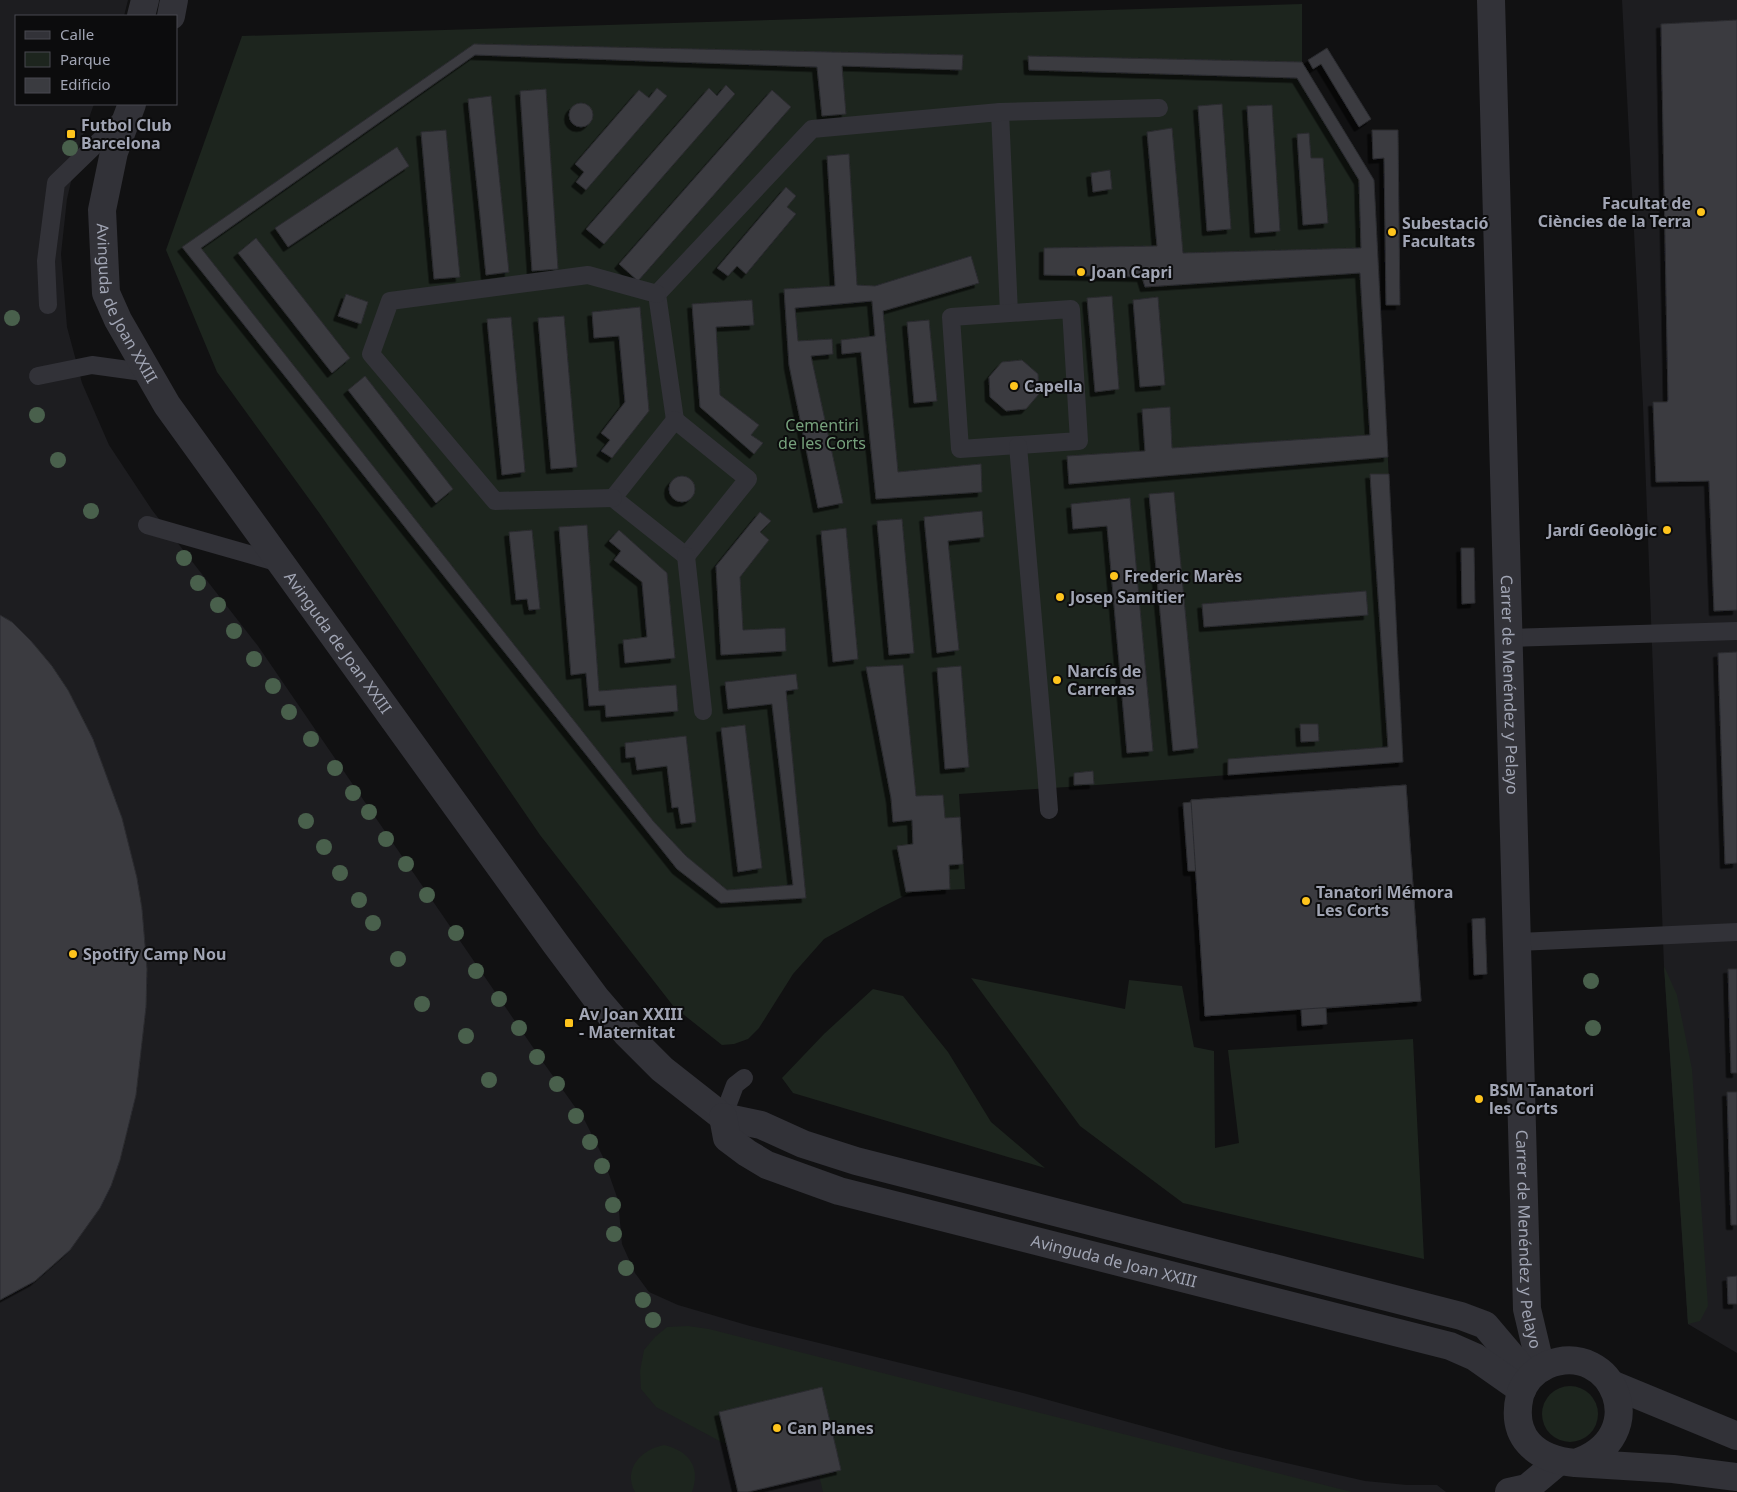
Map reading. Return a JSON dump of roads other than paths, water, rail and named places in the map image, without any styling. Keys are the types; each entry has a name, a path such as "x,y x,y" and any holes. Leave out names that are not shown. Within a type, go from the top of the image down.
{"street":[{"path":"141,15 145,0"},
{"path":"171,15 174,0"},
{"name":"Carrer de Menéndez y Pelayo","path":"1490,0 1530,1378"},
{"name":"Avinguda de Joan XXIII","path":"130,109 114,152 102,210 106,294 118,320 167,405 280,563 596,998 626,1033 662,1069 723,1117 761,1125 803,1144 856,1160 1461,1316 1485,1325 1530,1378"},
{"name":"Avinguda de Joan XXIII","path":"723,1117 727,1138 747,1153 767,1165 839,1191 1450,1346 1530,1378"},
{"path":"1510,1492 1527,1488 1567,1462 1588,1458 1599,1452 1609,1441 1619,1413 1617,1399 1611,1384 1593,1366 1568,1360 1556,1362 1530,1378 1517,1409 1520,1431 1530,1446 1544,1456 1567,1462 1673,1469 1737,1477"},
{"path":"1611,1384 1737,1436"}],"lane":[{"path":"657,294 812,129 1000,112 1159,108"},
{"path":"48,305 46,261 56,183 130,109"},
{"path":"1000,112 1010,313"},
{"path":"657,294 588,275 390,301 371,354 495,502 613,498 686,556"},
{"path":"657,294 675,420 748,479 686,556 703,711"},
{"path":"1071,309 1079,441 1018,446 960,449 951,317 1071,309"},
{"path":"38,376 92,365 150,373"},
{"path":"613,498 675,420"},
{"path":"1018,446 1049,810"},
{"path":"147,525 280,563"},
{"path":"1508,638 1737,631"},
{"path":"1518,942 1737,932"},
{"path":"723,1117 735,1085 744,1078"}],"place":[{"name":"Futbol Club Barcelona","path":"71,134"},
{"name":"Facultat de Ciències de la Terra","path":"1701,212"},
{"name":"Subestació Facultats","path":"1392,232"},
{"name":"Joan Capri","path":"1081,272"},
{"name":"Capella","path":"1014,386"},
{"name":"Jardí Geològic","path":"1667,530"},
{"name":"Frederic Marès","path":"1114,576"},
{"name":"Josep Samitier","path":"1060,597"},
{"name":"Narcís de Carreras","path":"1057,680"},
{"name":"Tanatori Mémora Les Corts","path":"1306,901"},
{"name":"Spotify Camp Nou","path":"73,954"},
{"name":"Av Joan XXIII - Maternitat","path":"569,1023"},
{"name":"BSM Tanatori les Corts","path":"1479,1099"},
{"name":"Can Planes","path":"777,1428"}],"park label":[{"name":"Cementiri de les Corts","path":"822,434"}]}
